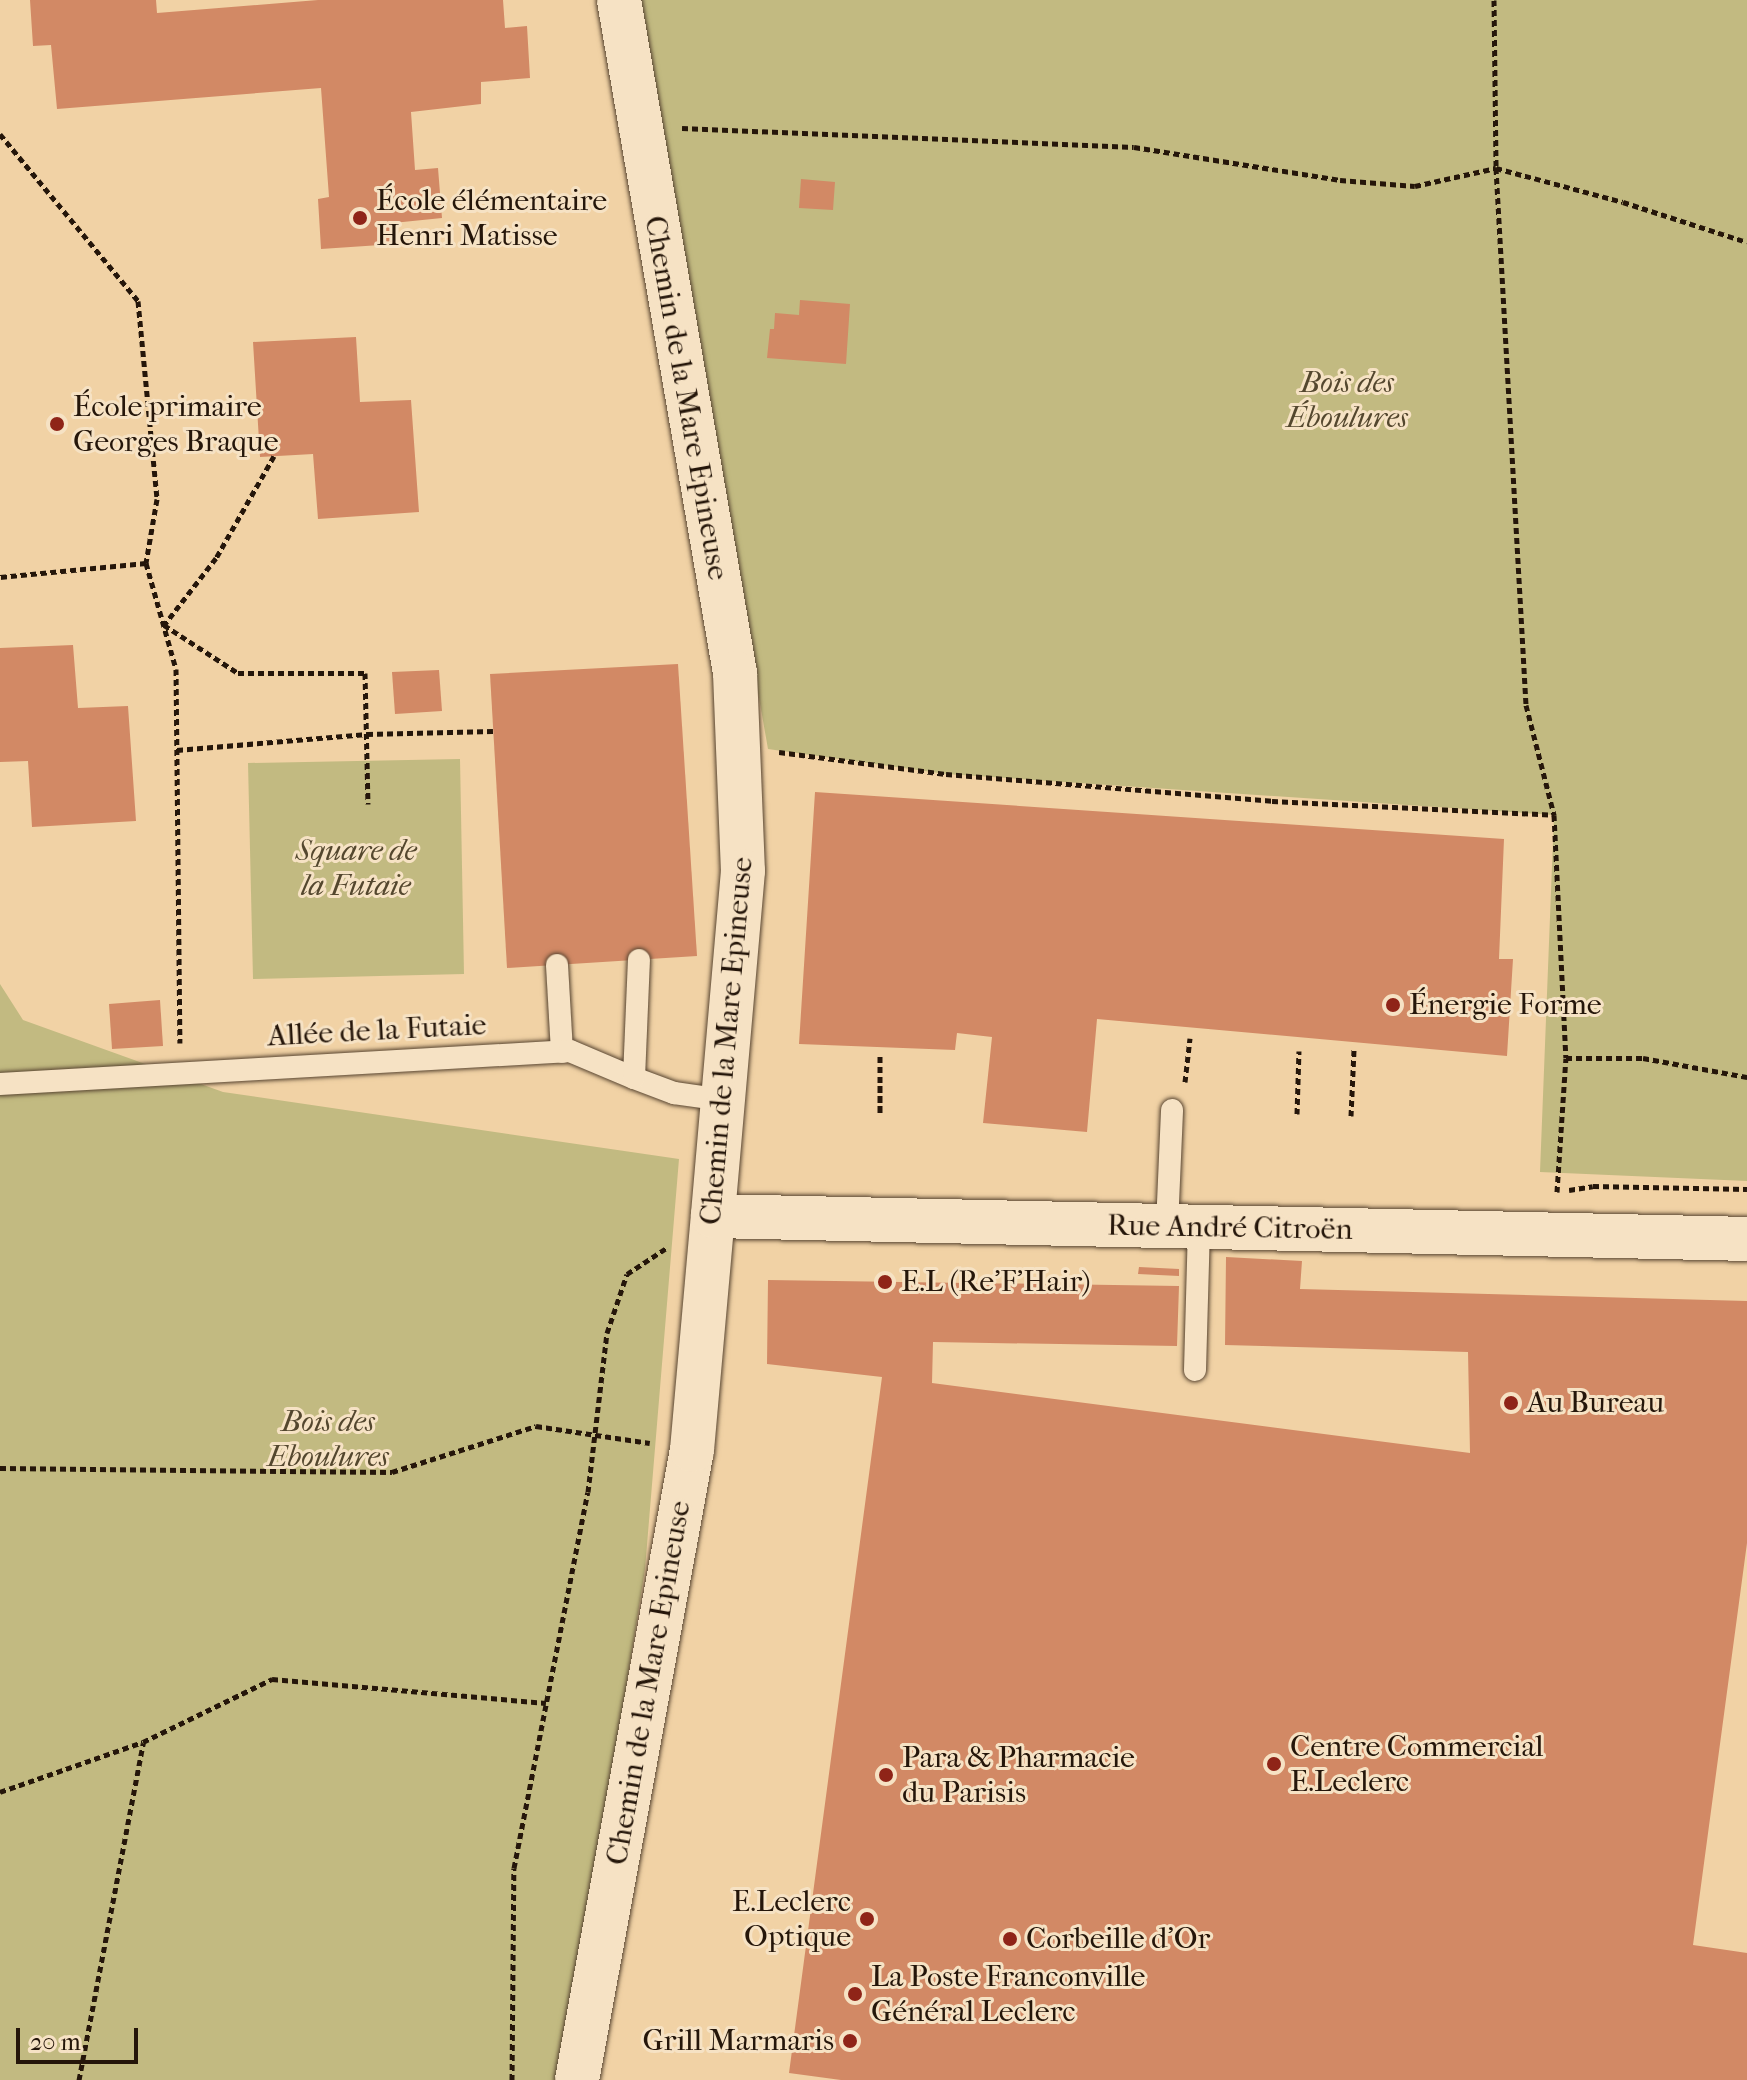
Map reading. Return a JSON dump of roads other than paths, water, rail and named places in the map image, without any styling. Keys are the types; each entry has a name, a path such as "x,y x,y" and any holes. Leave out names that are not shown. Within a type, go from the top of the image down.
{"main road":[{"name":"Chemin de la Mare Epineuse","path":"577,2080 692,1450 743,871 735,673 638,127 619,0"},
{"name":"Rue André Citroën","path":"713,1216 1747,1239"}],"lane":[{"path":"634,1078 639,960"},
{"path":"557,965 562,1052"},
{"name":"Allée de la Futaie","path":"0,1084 570,1051 674,1093 723,1100"},
{"path":"1178,1103 1183,1227 1195,1370"}],"place":[{"name":"École élémentaire Henri Matisse","path":"360,218"},
{"name":"École primaire Georges Braque","path":"57,424"},
{"name":"Énergie Forme","path":"1393,1005"},
{"name":"E.L (Re'F'Hair)","path":"885,1282"},
{"name":"Au Bureau","path":"1511,1403"},
{"name":"Centre Commercial E.Leclerc","path":"1274,1764"},
{"name":"Para & Pharmacie du Parisis","path":"886,1775"},
{"name":"E.Leclerc Optique","path":"867,1919"},
{"name":"Corbeille d'Or","path":"1010,1939"},
{"name":"La Poste Franconville Général Leclerc","path":"855,1994"},
{"name":"Grill Marmaris","path":"850,2041"}],"park label":[{"name":"Bois des Éboulures","path":"1347,400"},
{"name":"Square de la Futaie","path":"356,868"},
{"name":"Bois des Eboulures","path":"328,1439"}]}
